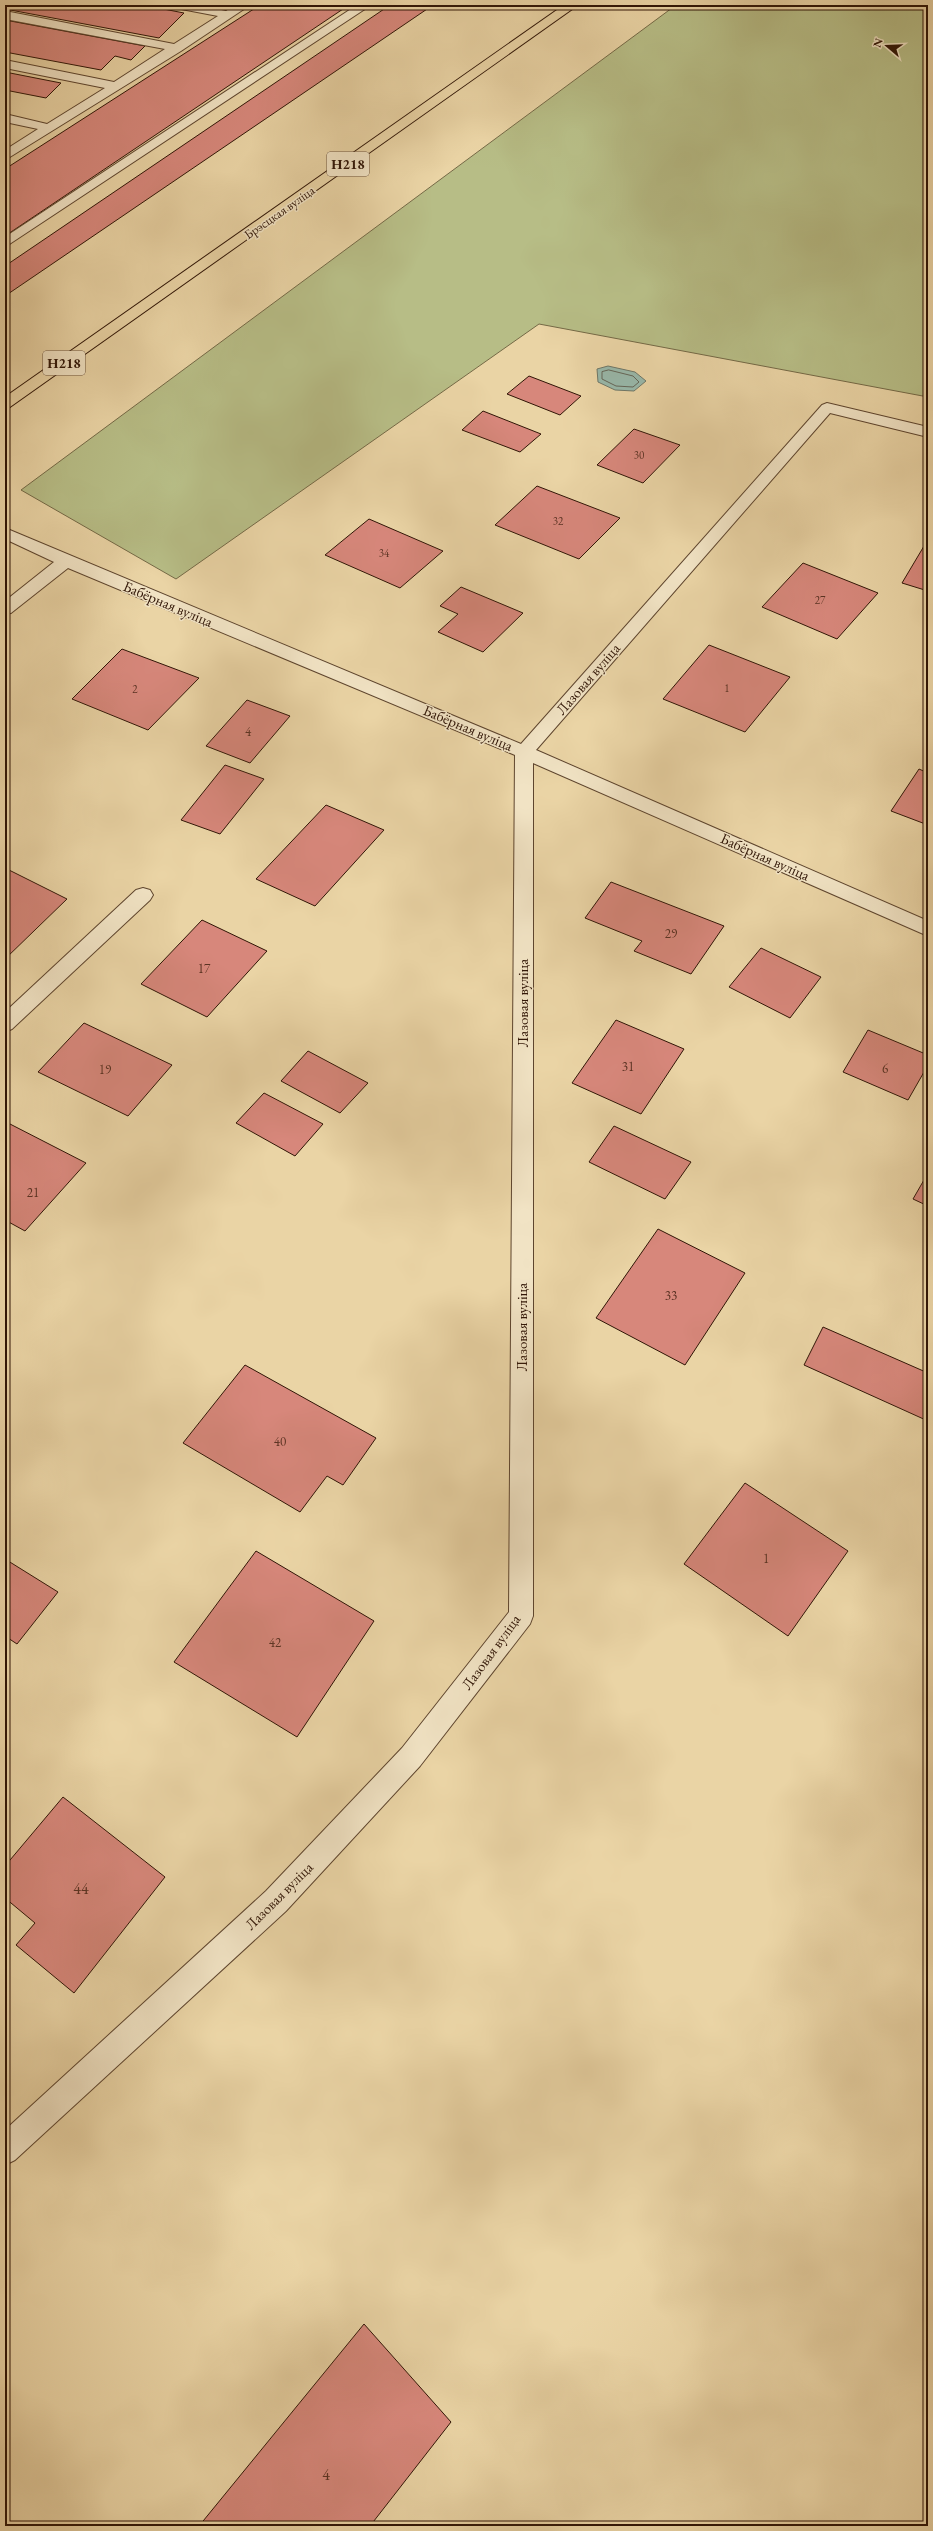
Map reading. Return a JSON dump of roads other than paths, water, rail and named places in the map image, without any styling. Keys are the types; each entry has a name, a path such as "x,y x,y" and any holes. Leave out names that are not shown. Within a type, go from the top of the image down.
{"main road":[{"name":"Брэсцкая вуліца","path":"5,404 572,5"}],"street":[{"path":"180,5 228,15"},
{"path":"5,156 244,5"},
{"path":"5,243 365,5"},
{"path":"5,15 177,48"},
{"path":"5,64 115,86"},
{"path":"5,118 49,128"},
{"name":"Лазовая вуліца","path":"5,2150 276,1901 411,1758 521,1616 524,752 827,408 928,432"},
{"name":"Бабёрная вуліца","path":"5,533 66,561 524,752 928,929"},
{"path":"5,609 66,561"},
{"path":"5,1024 143,895"}],"water":[{"path":"608,366 635,372 646,381 634,391 615,390 598,382 597,369"}]}
